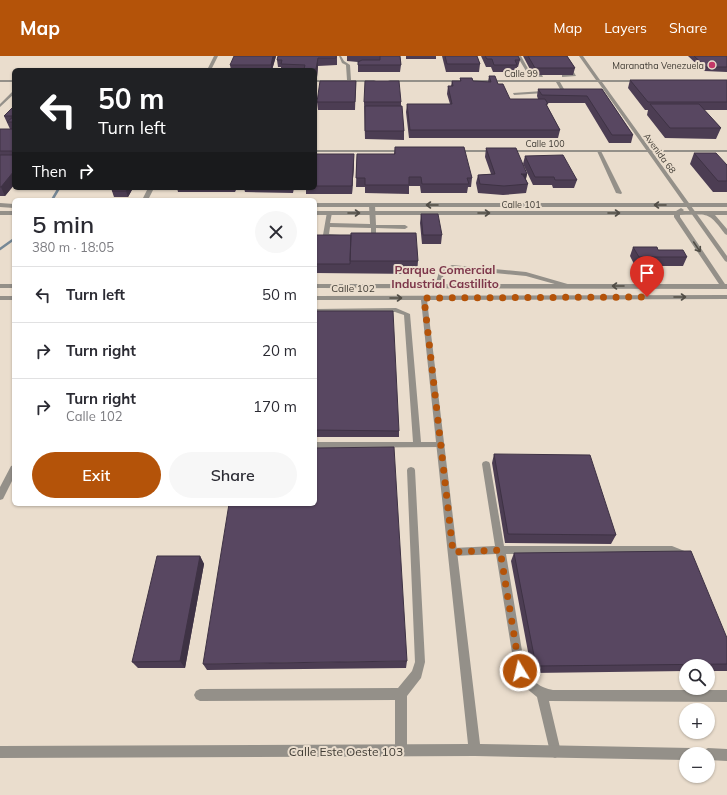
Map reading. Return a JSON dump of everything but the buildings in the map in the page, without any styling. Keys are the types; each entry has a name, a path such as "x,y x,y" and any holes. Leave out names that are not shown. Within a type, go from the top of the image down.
{"street":[{"path":"210,68 216,56"},
{"path":"519,56 530,75 573,76 574,74 564,56"},
{"name":"Avenida 68","path":"581,56 727,260"},
{"path":"340,57 343,62 348,65 349,81"},
{"path":"0,81 12,81"},
{"name":"Calle 99","path":"317,81 642,81"},
{"path":"514,94 560,91 562,88 558,81"},
{"path":"635,81 642,86"},
{"path":"0,106 12,94"},
{"path":"317,151 410,151"},
{"name":"Calle 100","path":"449,151 727,151"},
{"path":"599,151 619,193"},
{"name":"Calle 101","path":"317,205 727,205"},
{"path":"357,236 374,235 372,205"},
{"path":"726,286 677,217 678,213 688,205 710,213 727,233"},
{"path":"0,206 12,206"},
{"path":"0,213 12,213"},
{"name":"Calle 101","path":"317,213 727,213"},
{"path":"329,213 326,234 342,236"},
{"path":"327,225 405,227"},
{"path":"438,286 441,273 452,267 526,274 569,286"},
{"path":"0,286 12,286"},
{"name":"Calle 102","path":"317,286 726,286"},
{"name":"Calle 102","path":"317,298 727,297"},
{"path":"0,298 12,298"},
{"path":"424,298 475,750"},
{"path":"317,311 396,310 407,314 417,445"},
{"path":"317,445 441,445"},
{"path":"486,464 520,671 527,684 542,694 727,696"},
{"path":"402,750 401,694 417,674 420,662 411,470"},
{"path":"0,496 12,472"},
{"path":"453,552 500,550 672,550 686,555 690,560"},
{"path":"200,695 401,694"},
{"path":"542,694 555,752"},
{"name":"Calle Este Oeste 103","path":"0,752 475,750 679,754"},
{"path":"715,754 727,755"}],"waterway":[{"path":"53,198 58,190"},
{"path":"0,249 12,240"}],"place":[{"name":"Maranatha Venezuela","path":"712,65"}],"district":[{"name":"Parque Comercial Industrial Castillito","path":"445,276"}],"route":[{"path":"520,671 500,550 453,552 424,298 647,297"}]}
